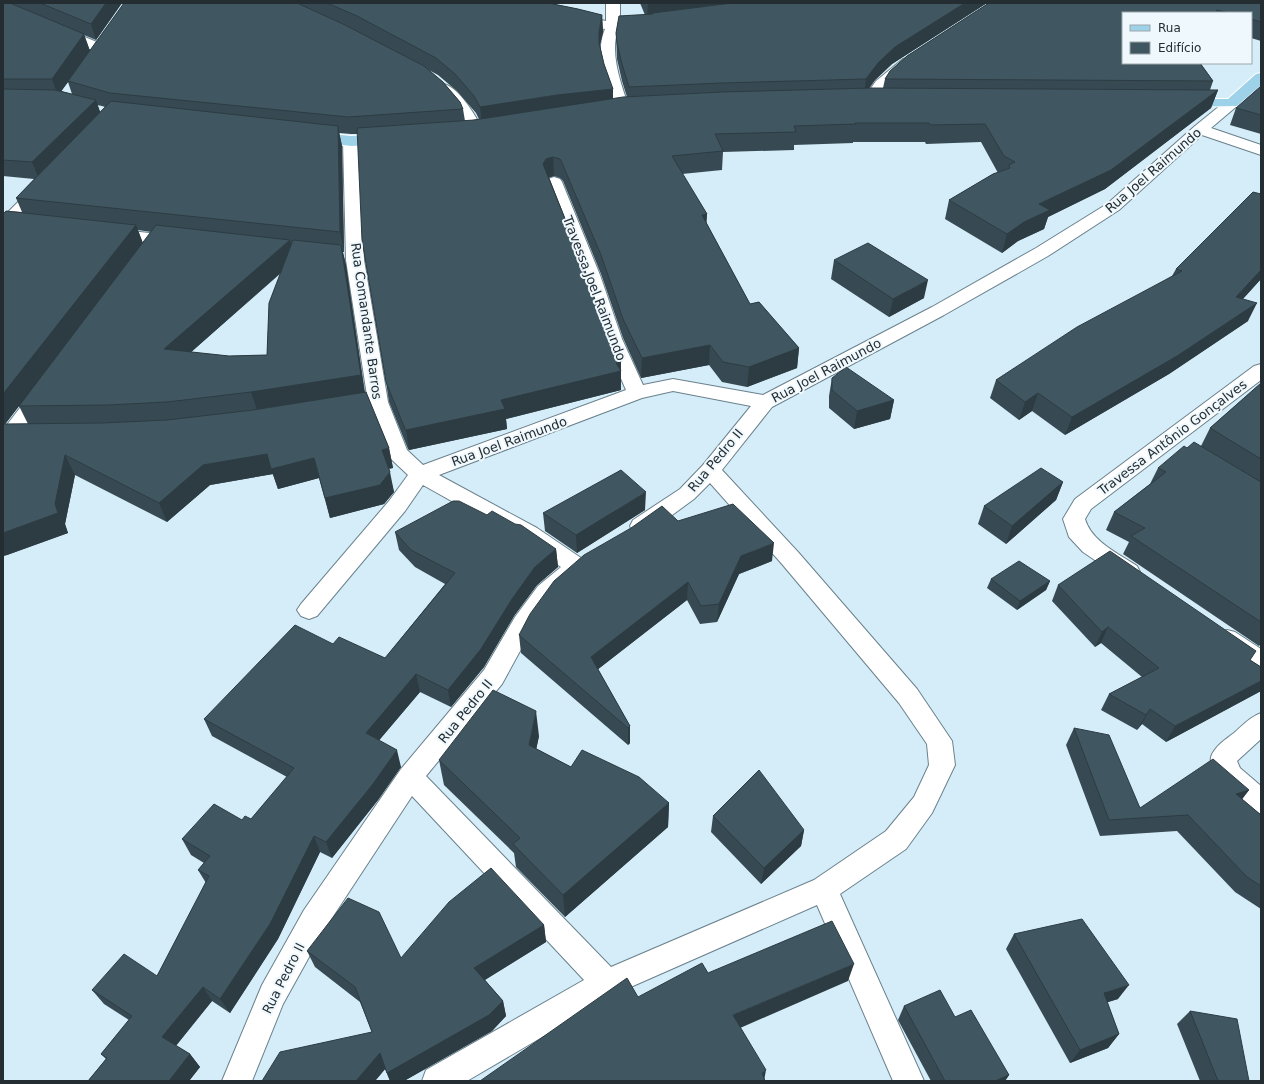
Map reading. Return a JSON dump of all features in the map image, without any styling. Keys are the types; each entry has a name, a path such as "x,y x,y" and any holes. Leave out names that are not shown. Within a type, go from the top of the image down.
{"main road":[{"path":"1171,102 1232,103 1261,77"},
{"path":"862,101 885,101"},
{"path":"616,111 638,109"},
{"path":"299,136 351,141 402,138"}],"street":[{"path":"613,3 613,26 608,38 616,111"},
{"path":"3,7 98,48"},
{"path":"562,17 613,26 656,23"},
{"path":"90,62 98,48 108,36"},
{"path":"862,101 898,68 920,54"},
{"path":"432,79 451,95 470,118 476,132"},
{"name":"Rua Joel Raimundo","path":"420,474 637,393 673,385 765,402 938,311 1042,252 1112,207 1200,129 1232,103"},
{"path":"1200,129 1261,150"},
{"name":"Rua Comandante Barros","path":"351,141 347,260 370,404 398,454 420,474 530,534 586,560"},
{"path":"4,224 54,174"},
{"name":"Travessa Joel Raimundo","path":"554,182 591,275 612,339 637,393"},
{"path":"4,224 28,225"},
{"path":"97,232 189,242"},
{"path":"143,258 158,238"},
{"name":"Travessa Antônio Gonçalves","path":"1143,582 1091,546 1077,531 1074,519 1083,504 1261,370"},
{"path":"6,436 53,378"},
{"name":"Rua Pedro II","path":"622,539 687,494 710,470 765,402"},
{"path":"6,436 33,435"},
{"path":"1170,439 1189,451"},
{"path":"437,1081 607,984 824,889 896,840 923,805 942,765 939,741 908,696 790,558 710,470"},
{"path":"309,610 397,506 420,474"},
{"name":"Rua Pedro II","path":"237,1081 272,995 314,920 410,777 493,677 523,624 546,592 586,560"},
{"path":"1209,626 1261,662"},
{"path":"1261,724 1224,757 1224,766 1231,776 1261,802"},
{"path":"410,777 607,984"},
{"path":"824,889 909,1081"}],"building":[{"path":"3,3 10,3 84,34 52,79 3,79"},
{"path":"40,3 106,3 91,24"},
{"path":"124,3 297,3 345,25 424,66 443,82 460,102 463,109 348,117 110,93 68,81"},
{"path":"327,3 548,3 602,15 599,43 604,64 613,89 557,95 480,107 474,96 455,74 436,58 357,16"},
{"path":"732,3 965,3 895,47 878,63 866,79 629,87 617,43 616,33 619,16 653,14"},
{"path":"989,3 1261,3 1261,22 1252,19 1252,12 1225,12 1217,10 1216,12 1122,12 1122,64 1201,64 1213,81 885,79 890,71 907,56"},
{"path":"1261,86 1261,115 1236,108"},
{"path":"872,88 1218,90 1111,170 1039,204 1050,210 1024,222 1007,234 949,200 993,174 1010,168 1009,165 1015,162 1004,156 985,124 930,125 929,123 855,123 856,124 794,126 796,132 715,134 723,151 672,156 707,214 702,215 750,304 759,302 799,348 749,367 723,362 710,345 642,358 623,319 601,255 562,163 560,159 553,157 546,159 543,164 580,256 602,320 621,362 616,363 621,371 501,400 505,409 405,429 386,382 362,240 357,128 474,120 623,97 722,92"},
{"path":"3,89 55,90 96,100 32,162 3,160"},
{"path":"111,101 338,126 340,232 16,198"},
{"path":"1253,192 1261,194 1261,270 1236,297 1257,303 1177,356 1072,417 1038,393 1025,402 996,380 1077,327 1182,271 1176,269"},
{"path":"6,211 136,225 3,394 3,214"},
{"path":"156,225 290,240 164,349 229,356 267,355 269,303 293,240 341,245 361,375 251,392 167,402 108,405 19,406"},
{"path":"868,243 928,280 893,299 834,260"},
{"path":"846,367 894,400 857,411 832,390 832,378"},
{"path":"1261,383 1261,459 1210,428"},
{"path":"366,392 389,448 382,450 390,472 380,485 325,498 314,458 271,469 267,454 203,465 159,503 65,455 55,504 58,513 3,533 3,424 102,423 167,420 253,410"},
{"path":"1194,442 1261,482 1261,622 1131,536 1145,528 1114,512 1166,472 1158,468 1184,446 1187,448"},
{"path":"1041,468 1063,482 1012,526 984,506"},
{"path":"621,470 646,492 576,535 543,513"},
{"path":"453,501 459,501 487,515 492,511 515,524 521,525 556,549 535,567 512,599 481,649 448,690 416,674 366,733 397,750 373,784 326,842 314,836 270,924 220,999 203,987 162,1037 190,1054 169,1081 88,1081 107,1058 101,1054 132,1016 92,990 124,954 157,976 209,876 198,870 210,856 182,839 214,804 242,820 245,816 251,819 294,768 204,719 295,625 333,644 339,637 385,658 455,573 411,550 395,532"},
{"path":"733,504 774,543 741,556 719,604 701,606 688,582 591,657 630,726 628,728 519,635 530,614 554,581 584,555 631,528 662,506 678,521"},
{"path":"1110,551 1256,651 1250,660 1261,667 1261,681 1175,726 1150,709 1146,715 1109,694 1159,668 1108,627 1102,632 1058,585"},
{"path":"1019,561 1050,581 1020,601 991,579"},
{"path":"493,690 536,711 529,745 571,767 582,750 639,777 669,803 563,895 513,844 520,838 439,760"},
{"path":"1074,728 1109,735 1140,808 1213,759 1249,790 1236,794 1261,815 1261,886 1247,877 1188,815 1109,820"},
{"path":"759,770 804,830 764,868 713,816"},
{"path":"491,868 544,925 474,968 503,1001 489,1015 387,1073 380,1053 356,1081 262,1081 280,1052 372,1032 355,987 307,951 348,898 379,912 401,958 449,902"},
{"path":"1082,919 1129,985 1104,993 1119,1034 1080,1050 1014,934"},
{"path":"832,921 854,964 733,1015 766,1070 762,1073 765,1081 480,1081 627,978 638,997 702,963 708,973"},
{"path":"940,990 955,1017 971,1010 1009,1075 995,1081 945,1081 904,1006"},
{"path":"1190,1011 1237,1019 1249,1081 1218,1081"}]}
